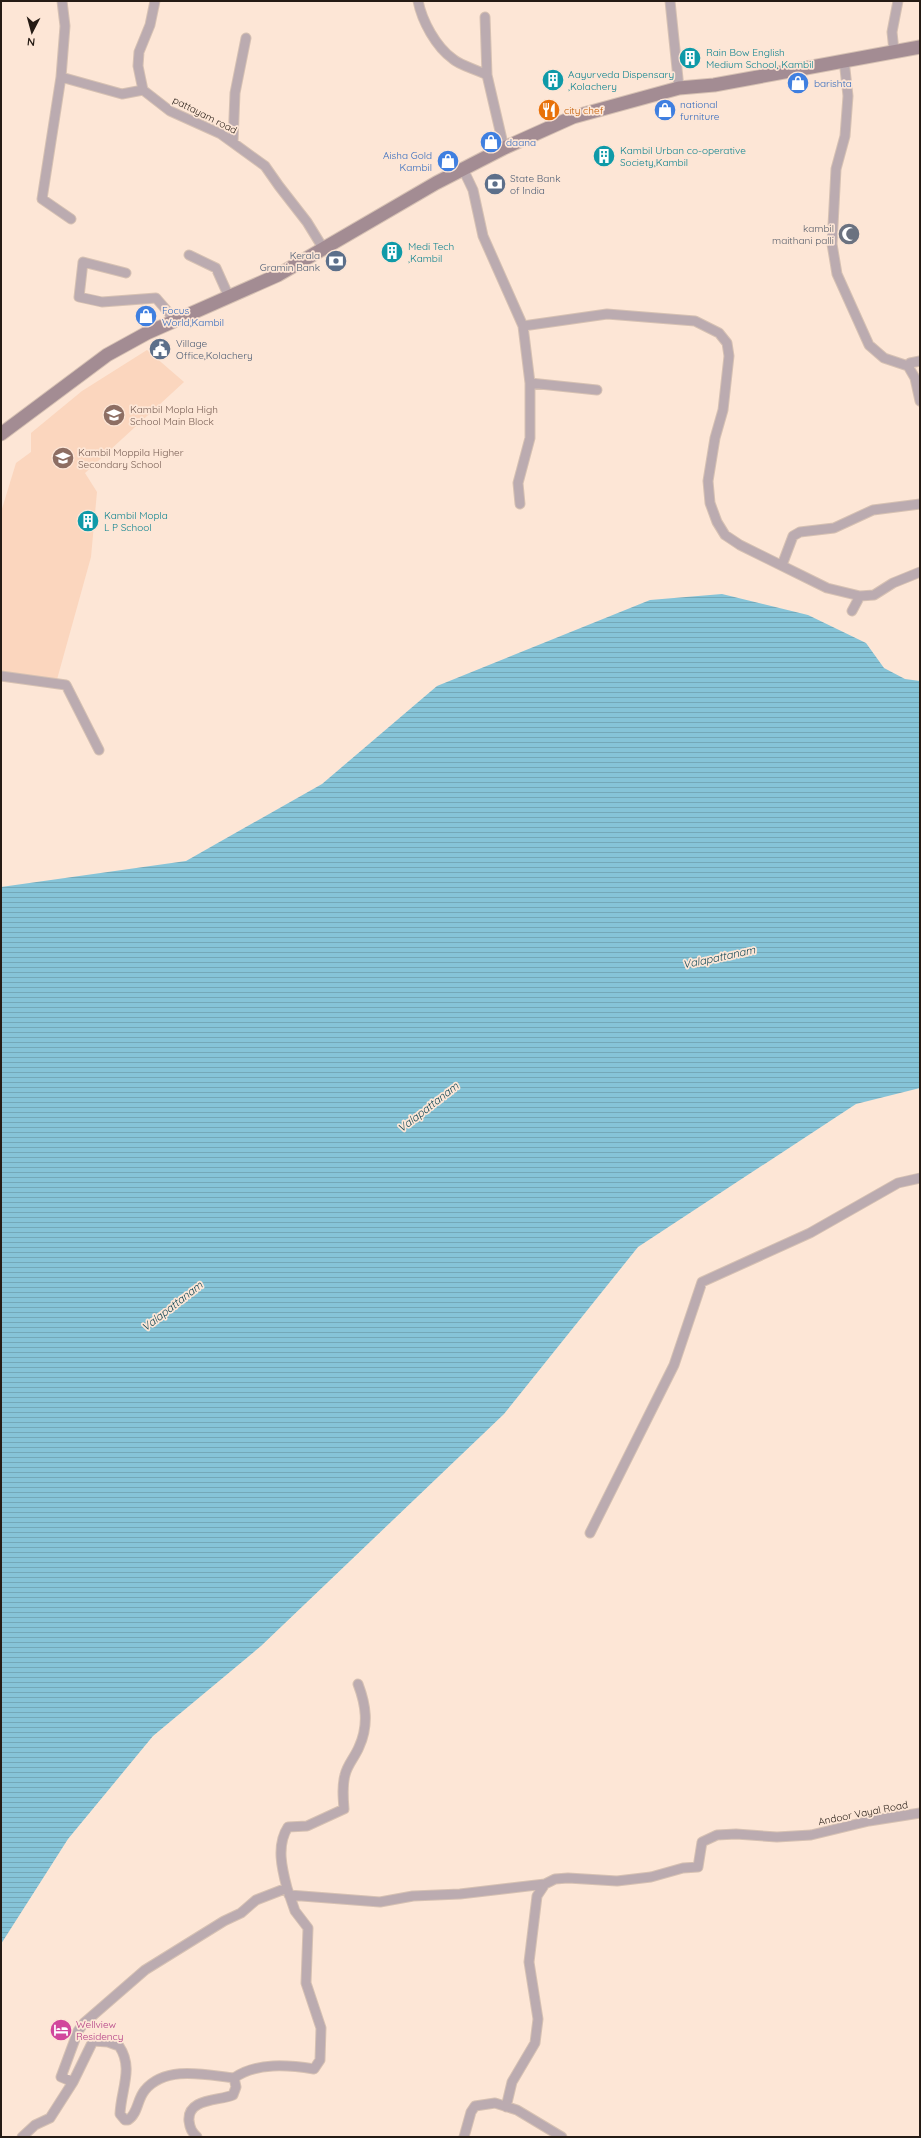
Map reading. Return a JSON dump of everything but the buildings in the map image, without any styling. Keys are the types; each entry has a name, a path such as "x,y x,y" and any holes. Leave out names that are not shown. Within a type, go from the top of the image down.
{"main road":[{"path":"1,434 107,355 175,320 278,275 379,215 463,169 503,143 574,117 679,88 714,85 920,47"}],"street":[{"path":"62,1 65,26 61,77 42,199 71,219"},
{"path":"61,77 122,94 143,90 138,66 139,52 150,25 155,1"},
{"path":"418,1 437,44 453,60 487,75"},
{"path":"670,1 679,88"},
{"path":"894,51 892,32 898,1"},
{"path":"485,17 487,75 503,143"},
{"path":"233,142 235,94 246,38"},
{"path":"844,60 848,96 845,136 836,169 832,244 836,274 869,345 884,358 908,366 915,378 920,401"},
{"name":"pattayam road","path":"143,90 170,111 221,134 265,166 278,186 307,222 323,248"},
{"path":"463,169 473,190 483,236 522,326 530,383 530,438 518,484 520,504"},
{"path":"189,255 216,268 229,297"},
{"path":"126,273 83,262 79,297 102,302 156,298 175,320"},
{"path":"522,326 606,314 695,321 719,334 727,342 729,356 723,410 715,438 708,481 710,503 725,535 740,545 827,588 860,596 874,595 893,583 920,572"},
{"path":"908,366 910,363 920,361"},
{"path":"530,383 597,390"},
{"path":"782,565 793,536 800,532 834,528 873,510 920,504"},
{"path":"852,611 860,596"},
{"path":"1,676 66,685 99,750"},
{"path":"590,1533 674,1366 702,1282 810,1233 898,1183 920,1178"},
{"path":"22,2137 35,2124 50,2118 72,2082 93,2041 108,2042 119,2046 123,2053 127,2069 120,2103 120,2114 125,2120 128,2120 133,2115 145,2090 153,2083 171,2075 189,2074 234,2078 247,2071 280,2065 314,2069 320,2060 321,2028 306,1983 308,1928 295,1911 288,1891 281,1856 283,1835 288,1827 307,1826 344,1809 342,1788 345,1774 359,1748 366,1721 366,1708 358,1684"},
{"name":"Andoor Vayal Road","path":"546,1884 555,1879 568,1878 617,1881 651,1878 683,1868 698,1867 702,1842 717,1835 736,1834 777,1837 811,1835 869,1821 920,1813"},
{"path":"72,2082 61,2077 78,2031 99,2008 145,1970 224,1921 241,1913 256,1900 288,1891 380,1902 413,1896 460,1894 546,1884"},
{"path":"506,2107 512,2082 535,2043 538,2019 529,1962 537,1896 546,1884"},
{"path":"197,2137 191,2131 189,2124 190,2114 194,2107 203,2102 233,2095 236,2087 234,2078"},
{"path":"464,2137 471,2112 475,2106 495,2103 517,2110 562,2137"}],"shaded area":[{"name":"Kambil Moppila Higher Secondary School","path":"147,350 184,382 85,473 97,492 91,557 56,683 1,676 1,512 16,463 31,452 31,433 82,391"}],"water":[{"name":"Valapattanam","path":"722,594 808,615 866,643 884,668 905,679 920,681 920,1088 856,1104 638,1247 504,1414 261,1646 153,1736 68,1839 1,1944 1,887 186,861 322,784 437,686 650,600"}],"place":[{"name":"Rain Bow English Medium School, Kambil","path":"690,58"},
{"name":"Aayurveda Dispensary ,Kolachery","path":"553,80"},
{"name":"barishta","path":"798,83"},
{"name":"city chef","path":"549,110"},
{"name":"national furniture","path":"665,110"},
{"name":"daana","path":"491,142"},
{"name":"Kambil Urban co-operative Society,Kambil","path":"604,156"},
{"name":"Aisha Gold Kambil","path":"448,161"},
{"name":"State Bank of India","path":"495,184"},
{"name":"kambil maithani palli","path":"849,234"},
{"name":"Medi Tech ,Kambil","path":"392,252"},
{"name":"Kerala Gramin Bank","path":"336,261"},
{"name":"Focus World,Kambil","path":"146,316"},
{"name":"Village Office,Kolachery","path":"160,349"},
{"name":"Kambil Mopla High School Main Block","path":"114,415"},
{"name":"Kambil Moppila Higher Secondary School","path":"63,458"},
{"name":"Kambil Mopla L P School","path":"88,521"},
{"name":"Wellview Residency","path":"61,2030"}]}
